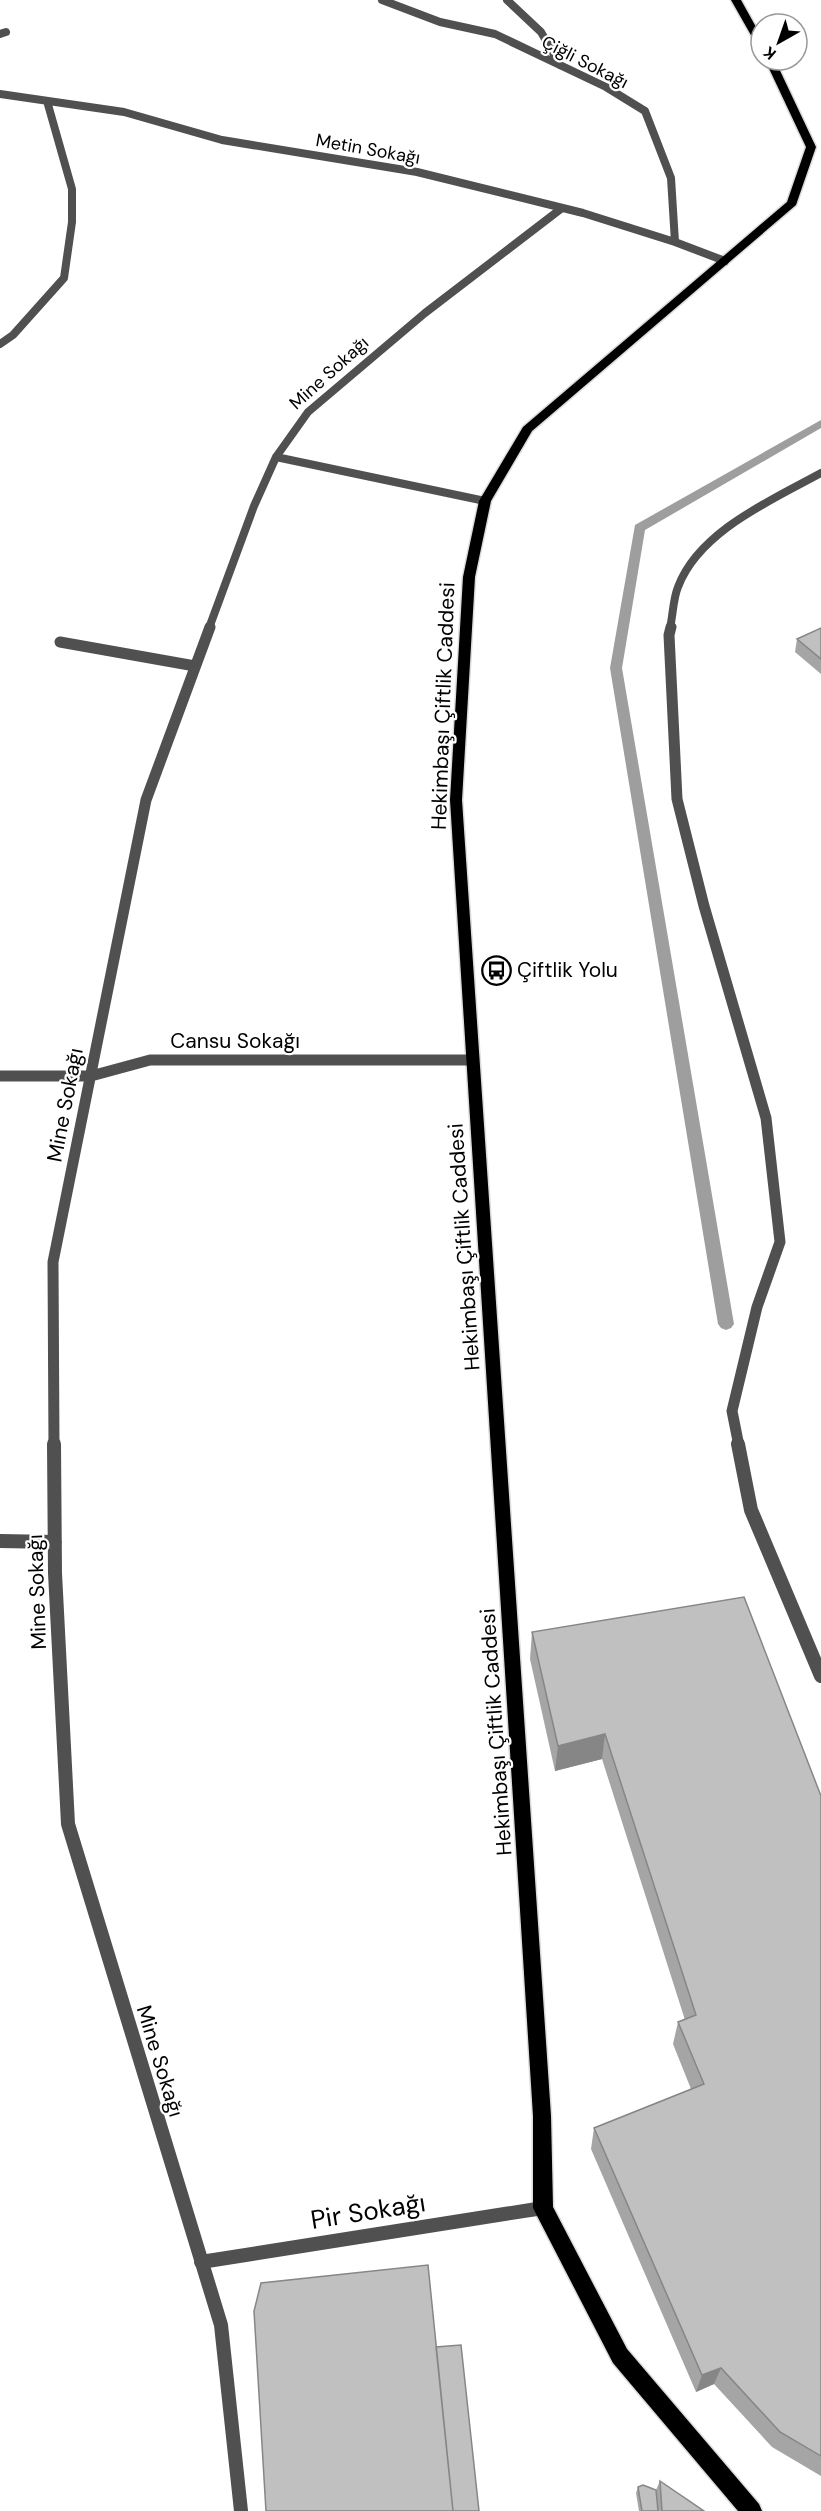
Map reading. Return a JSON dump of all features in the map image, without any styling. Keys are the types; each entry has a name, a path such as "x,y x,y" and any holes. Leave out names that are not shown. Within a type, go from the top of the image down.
{"main road":[{"path":"736,0 749,23"},
{"name":"Hekimbaşı Çiftlik Caddesi","path":"752,2511 620,2356 543,2208 542,2116 456,800 469,577 485,501 527,429 792,203 811,147 776,72"}],"street":[{"name":"Çiğli Sokağı","path":"382,0 440,22 495,34 606,87 645,111 671,178 675,242"},
{"path":"507,0 541,32 560,65"},
{"name":"Metin Sokağı","path":"0,94 124,112 222,140 417,172 562,208 675,242 725,261"},
{"path":"0,344 13,335 64,278 72,222 72,189 47,101"},
{"name":"Mine Sokağı","path":"241,2511 221,2325 68,1824 54,1542 54,1262 146,800 254,506 276,457 308,412 425,313 562,208"},
{"path":"276,457 485,501"},
{"path":"821,473 739,519 697,553 678,588 669,635 677,799 704,906 766,1118 780,1242 757,1307 732,1411 751,1510 821,1676"},
{"path":"60,642 195,666"},
{"name":"Cansu Sokağı","path":"0,1076 91,1076 150,1060 473,1060"},
{"path":"0,1541 54,1542"},
{"name":"Pir Sokağı","path":"201,2262 543,2208"}],"building":[{"path":"821,628 821,659 797,639"},
{"path":"744,1597 821,1796 821,2456 780,2432 721,2368 702,2375 594,2128 704,2084 678,2022 696,2015 605,1734 558,1746 532,1632"},
{"path":"428,2265 453,2511 266,2511 254,2311 261,2283"},
{"path":"461,2345 479,2511 453,2511 436,2347"},
{"path":"660,2481 704,2511 662,2511"},
{"path":"643,2485 656,2490 658,2511 642,2511 638,2487"}],"waterway":[{"path":"726,1324 616,668 639,528 821,423"}],"place":[{"name":"Çiftlik Yolu","path":"496,970"}]}
